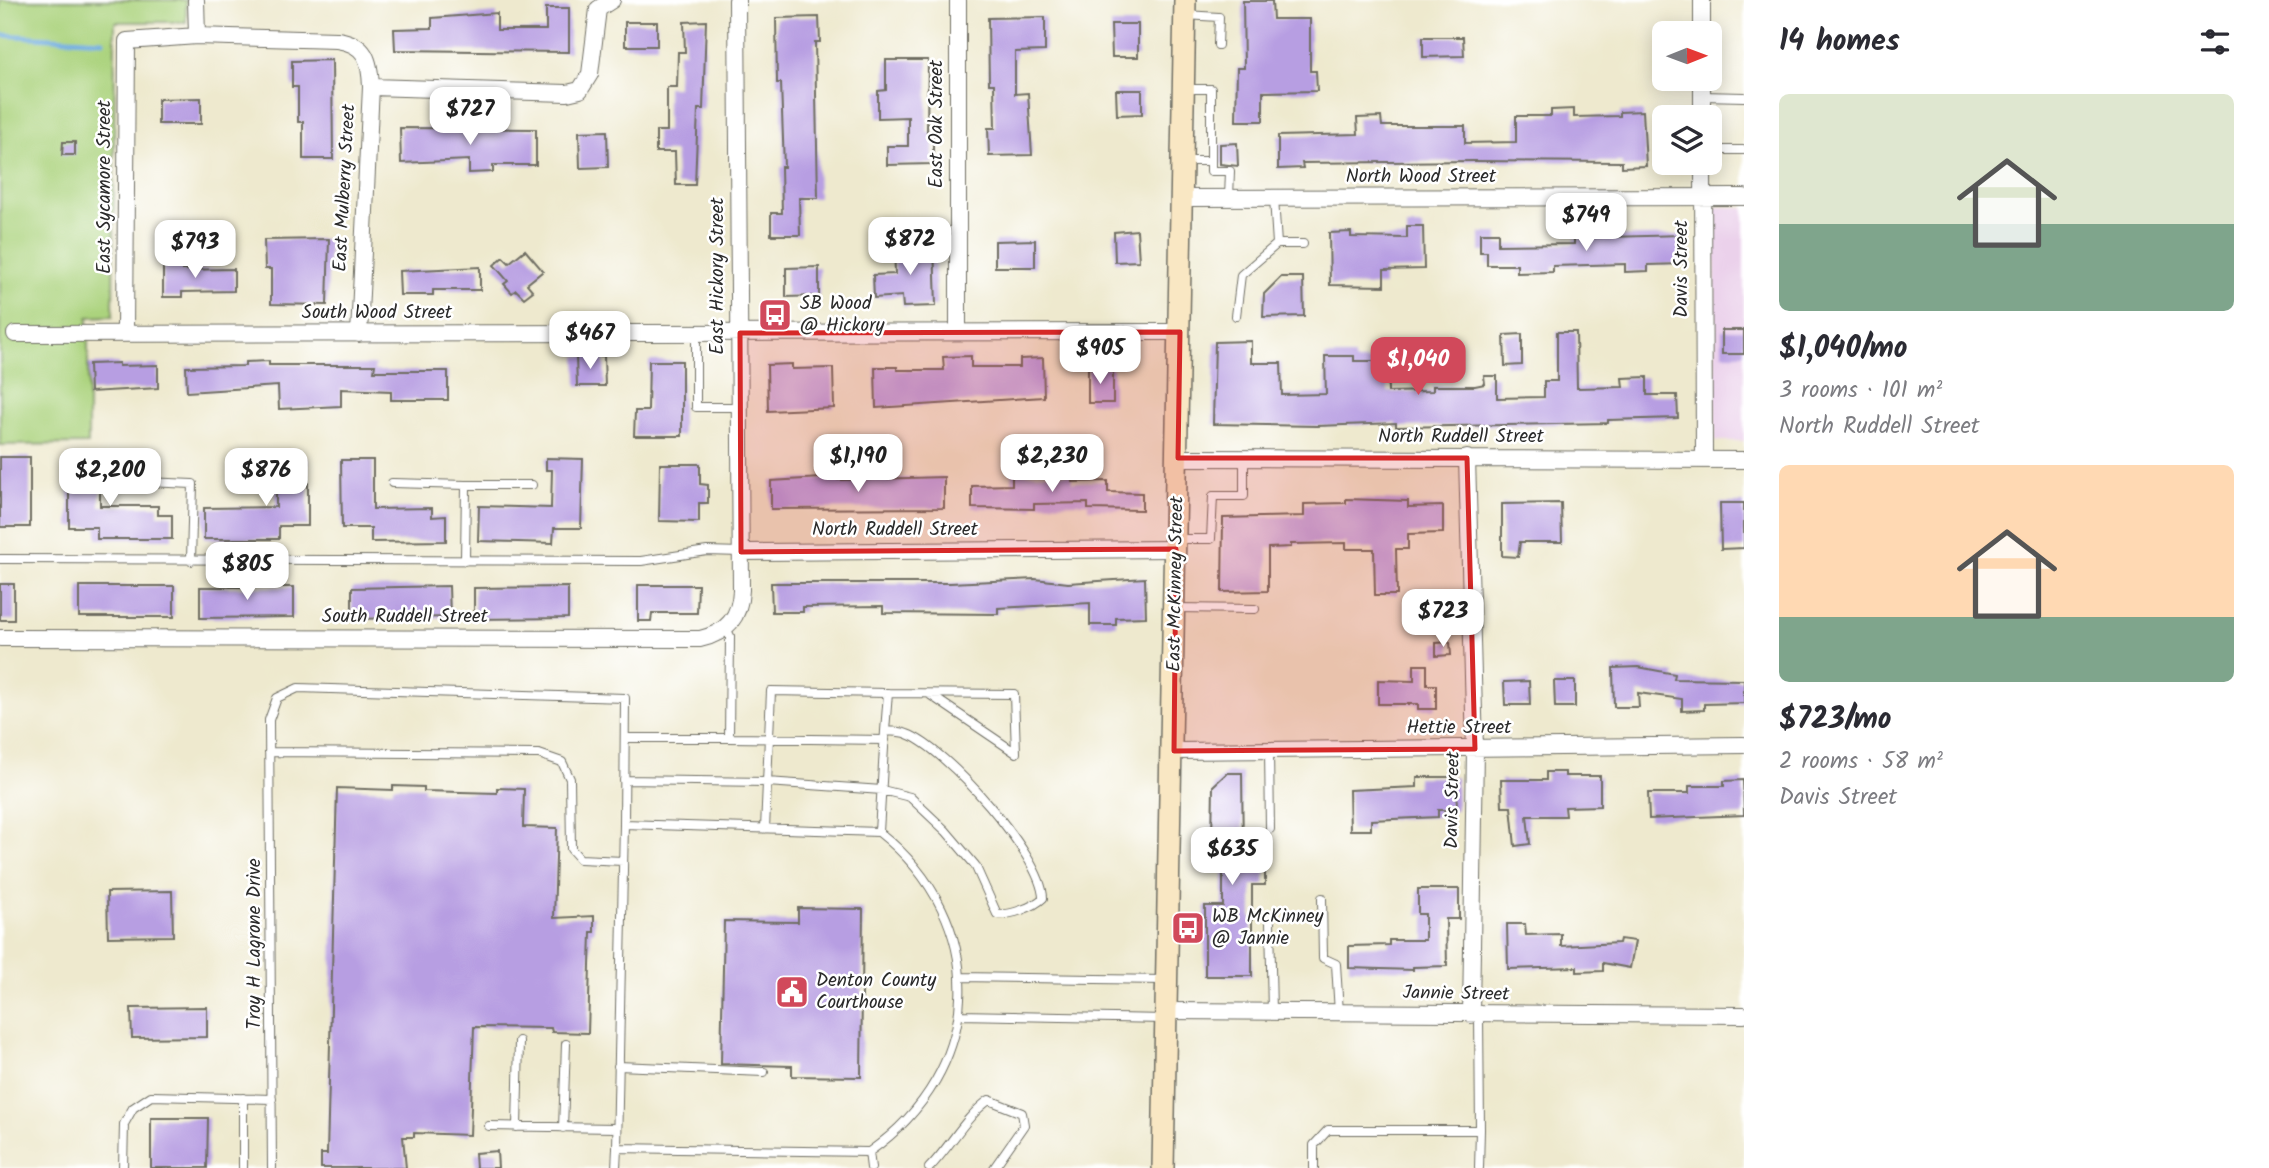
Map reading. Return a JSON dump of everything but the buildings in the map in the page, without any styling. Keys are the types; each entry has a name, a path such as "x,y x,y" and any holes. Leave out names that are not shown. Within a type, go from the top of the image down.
{"main road":[{"name":"East McKinney Street","path":"1163,1168 1174,751 1185,8"}],"street":[{"path":"196,0 197,36"},
{"path":"371,87 566,93 580,90 590,74 598,9 612,0"},
{"name":"East Hickory Street","path":"737,0 741,552"},
{"name":"East Oak Street","path":"957,332 958,0"},
{"path":"1702,0 1702,21"},
{"name":"East Mulberry Street","path":"127,41 197,36 351,42 365,51 370,67 371,87 359,334"},
{"name":"East Sycamore Street","path":"125,334 127,41"},
{"path":"1702,91 1702,105"},
{"name":"Davis Street","path":"1703,175 1703,460"},
{"name":"North Wood Street","path":"1183,198 1744,197"},
{"path":"740,333 1180,332"},
{"name":"South Wood Street","path":"15,334 740,333"},
{"name":"North Ruddell Street","path":"1178,458 1744,460"},
{"name":"Davis Street","path":"1467,458 1475,749 1475,1015"},
{"name":"North Ruddell Street","path":"741,552 1176,544"},
{"path":"726,628 736,617 741,604 741,552"},
{"name":"South Ruddell Street","path":"0,638 700,639 714,636 726,628"},
{"name":"Hettie Street","path":"1174,751 1744,745"},
{"name":"Jannie Street","path":"1166,1015 1272,1012 1744,1015"}],"lane":[{"path":"1185,8 1219,17 1219,45"},
{"path":"1184,89 1212,89 1211,171 1230,171 1230,198"},
{"path":"1702,96 1744,97"},
{"path":"1722,150 1744,150"},
{"path":"1184,161 1211,160"},
{"path":"1274,198 1277,244"},
{"path":"1236,316 1241,275 1277,244 1303,244"},
{"path":"696,333 696,407 740,407"},
{"path":"1176,544 1211,539 1213,496 1244,496 1244,458"},
{"path":"123,481 192,484 191,561"},
{"path":"392,483 531,485"},
{"path":"465,561 466,485"},
{"path":"0,559 641,561 707,551 741,552"},
{"path":"1175,608 1255,609"},
{"path":"726,628 730,636 729,738"},
{"name":"Troy H Lagrone Drive","path":"272,1168 269,720 277,698 298,688 625,698 625,738"},
{"path":"765,829 771,691 1014,694 1016,753 929,694"},
{"path":"879,832 888,694"},
{"path":"616,1168 624,824 624,780 625,738 910,736 947,763 977,790 1009,828 1041,888 1041,900 1005,915 997,914 972,861 946,831 910,797 882,790 767,782 624,780"},
{"path":"1269,749 1270,829"},
{"path":"269,752 539,754 562,762 570,779 571,849 580,859 623,862"},
{"path":"617,1148 869,1153 902,1127 929,1095 948,1057 959,1015 960,977 952,933 936,894 911,860 879,832 624,824"},
{"path":"1322,898 1323,958 1336,964 1339,1013"},
{"path":"1270,922 1272,1012"},
{"path":"960,977 1168,980"},
{"path":"959,1015 1166,1015"},
{"path":"1475,1015 1479,1168"},
{"path":"517,1127 520,1041"},
{"path":"563,1128 566,1044"},
{"path":"618,1066 764,1072"},
{"path":"123,1168 124,1124 132,1108 150,1096 272,1099"},
{"path":"243,1098 243,1168"},
{"path":"929,1168 949,1148 978,1108 989,1100 1022,1113 1024,1125 994,1168"},
{"path":"489,1126 617,1128"},
{"path":"1314,1168 1314,1145 1328,1130 1480,1130"},
{"path":"869,1153 871,1168"}],"highlighted area":[{"path":"1180,332 1178,458 1467,458 1475,749 1174,751 1176,549 741,552 740,333"}],"shaded area":[{"path":"1715,207 1744,207 1744,441 1715,441"}],"green space":[{"path":"0,0 186,0 186,22 115,22 113,316 88,317 88,444 0,445"}],"waterway":[{"path":"0,35 103,41"}],"place":[{"name":"SB Wood @ Hickory","path":"775,315"},
{"name":"WB McKinney @ Jannie","path":"1188,928"},
{"name":"Denton County Courthouse","path":"792,992"}]}
